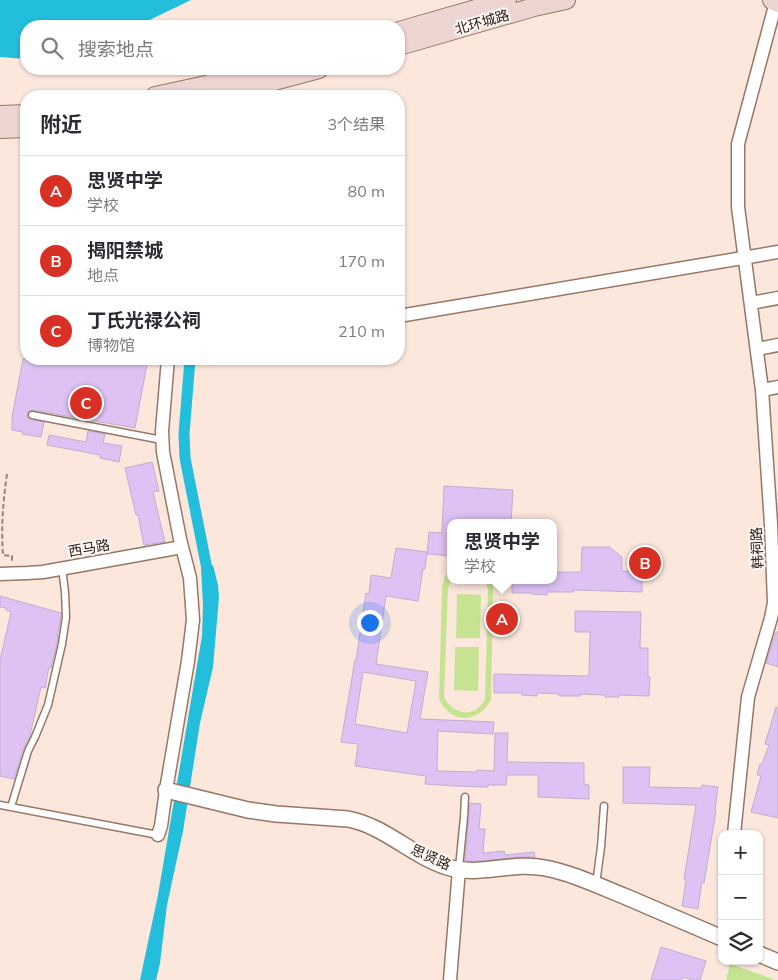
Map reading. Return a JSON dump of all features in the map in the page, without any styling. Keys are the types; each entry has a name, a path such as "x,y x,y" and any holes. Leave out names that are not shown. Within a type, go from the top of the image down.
{"main road":[{"name":"北环城路","path":"405,29 507,0"},
{"name":"北环城路","path":"405,44 534,7 566,0"},
{"path":"183,90 243,75"},
{"path":"240,90 297,75"},
{"path":"0,115 20,114"},
{"path":"0,129 20,128"}],"street":[{"name":"韩祠路","path":"734,830 748,697 774,603 762,390 738,208 738,144 775,1"},
{"path":"405,315 778,252"},
{"path":"750,303 778,298"},
{"path":"757,349 778,345"},
{"path":"158,835 169,791 188,661 192,620 190,578 164,460 162,440 167,365"},
{"path":"762,390 778,387"},
{"name":"西马路","path":"6,574 62,568 182,547"},
{"name":"思贤路","path":"169,791 248,810 358,821 430,860 447,867 470,871 524,866 542,867 596,884 718,936"},
{"path":"450,980 459,869"},
{"path":"763,956 778,962"}],"lane":[{"path":"32,415 162,440"},
{"path":"10,807 28,751 48,705 65,631 66,611 62,568"},
{"path":"459,869 465,797"},
{"path":"0,805 158,835"},
{"path":"596,884 604,806"}],"path":[{"path":"6,574 12,556 3,555 2,538 7,474"}],"green space":[{"path":"447,574 447,584 449,584 444,697 453,708 464,712 476,709 485,699 488,589 486,584 492,584 491,700 485,708 472,717 457,717 444,707 439,699 442,587"},
{"path":"457,594 481,595 480,638 456,638"},
{"path":"455,647 479,647 478,691 454,690"},
{"path":"730,965 733,965 776,980 726,980"}],"water":[{"path":"0,0 191,0 149,20 20,20 20,59 0,57"},
{"path":"213,565 219,597 213,667 200,723 183,831 167,905 160,963 156,980 140,980 158,895 202,636 201,567"}],"building":[{"path":"22,365 147,365 135,428 32,410 28,412 28,418 44,422 41,437 22,434 23,432 12,430 12,417"},
{"path":"88,431 105,434 103,443 122,446 119,462 100,458 100,455 47,445 49,435 86,442"},
{"path":"152,462 159,491 153,492 165,542 144,545 125,468"},
{"path":"444,486 513,490 511,519 447,519 447,556 427,554 429,532 442,533"},
{"path":"582,547 609,547 622,557 622,571 642,572 642,592 573,590 573,592 547,592 547,595 512,593 512,584 557,584 557,572 581,572"},
{"path":"396,548 427,552 418,601 386,596 376,664 428,672 420,719 494,722 493,734 438,731 437,771 494,771 495,733 508,733 507,762 584,763 584,784 589,785 589,799 538,797 538,775 507,775 506,785 488,785 488,787 454,786 425,784 426,776 355,766 358,744 341,742 366,593 369,594 371,575 391,578","holes":["363,672 416,681 407,733 355,724"]},
{"path":"0,596 61,613 51,668 49,667 45,688 41,687 30,735 23,749 14,779 0,776 0,660 11,612 6,610 6,608 0,607"},
{"path":"575,611 641,612 640,648 648,648 649,696 619,695 619,697 605,697 605,695 580,694 580,696 559,696 559,694 537,693 537,696 522,695 522,693 494,693 494,674 589,676 590,632 575,632"},
{"path":"776,632 778,632 778,667 766,663"},
{"path":"776,707 778,708 778,818 751,812 761,776 757,775 769,745 765,744"},
{"path":"623,767 650,767 649,787 702,788 702,785 718,787 716,811 698,909 682,906 686,880 684,879 696,805 623,803"},
{"path":"470,803 481,804 479,829 485,829 483,853 504,851 505,855 534,852 535,857 465,861"},
{"path":"661,947 706,961 700,980 683,977 682,980 651,980"}],"waterway":[{"path":"190,365 184,434 185,458 209,579"}],"place":[{"name":"丁氏光禄公祠","path":"86,403"},
{"name":"揭阳禁城","path":"645,563"},
{"name":"思贤中学","path":"502,619"}]}
